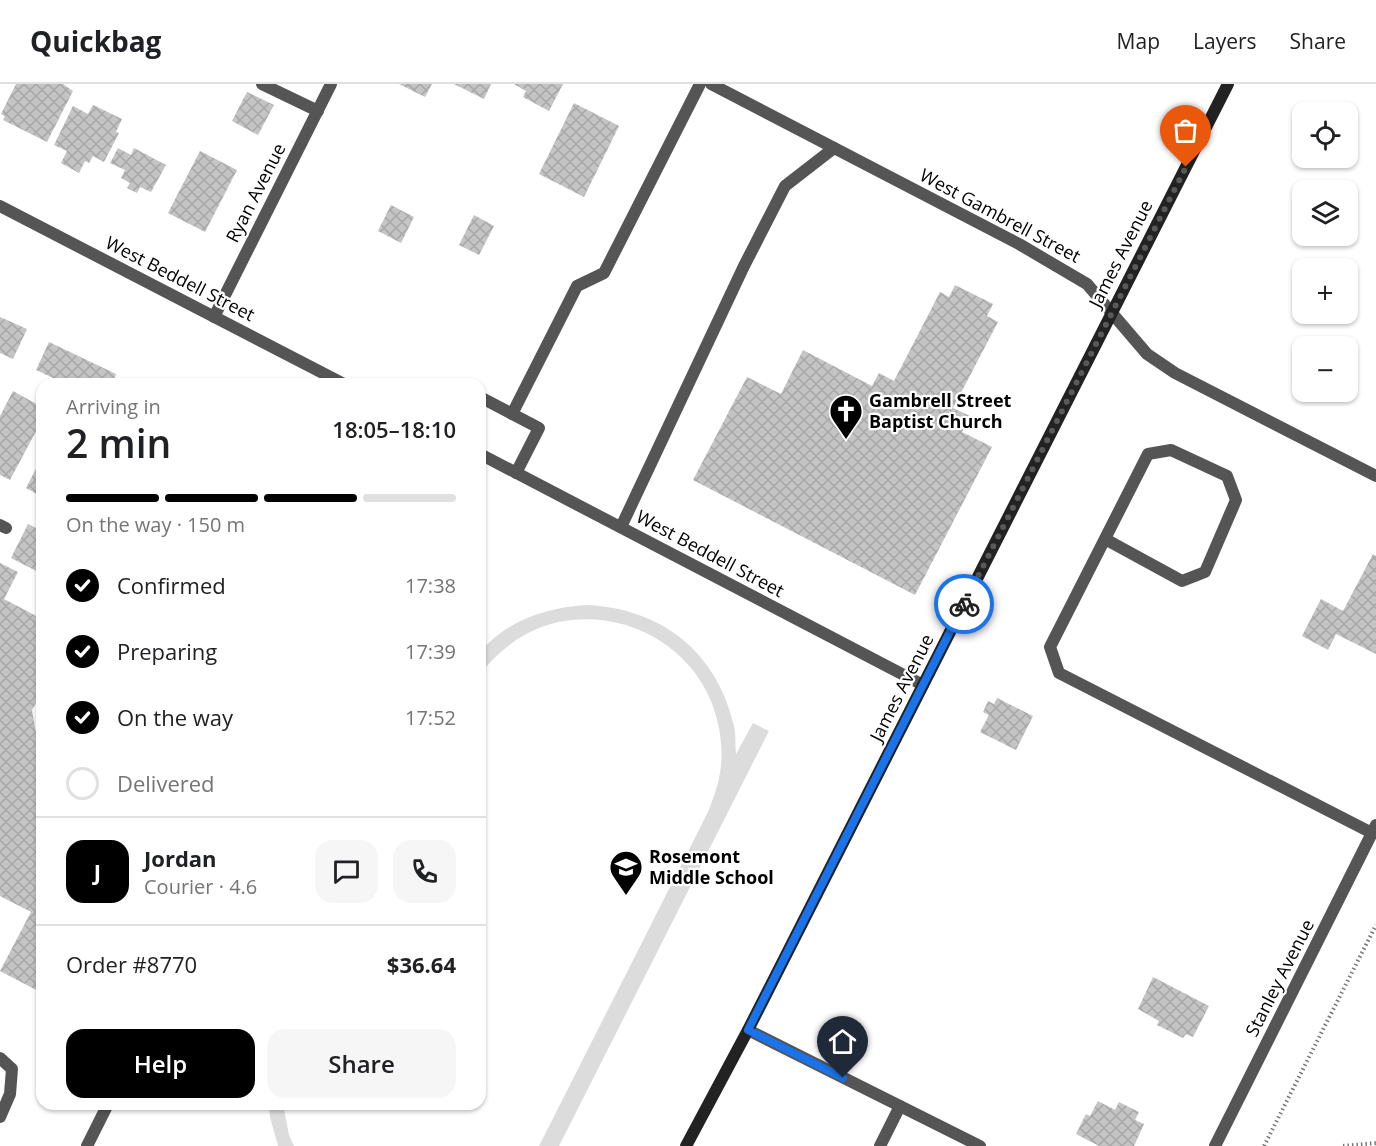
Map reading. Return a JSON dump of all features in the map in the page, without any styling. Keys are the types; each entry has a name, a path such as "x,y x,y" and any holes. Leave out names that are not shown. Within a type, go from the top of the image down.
{"main road":[{"name":"James Avenue","path":"686,1146 748,1030 1228,84"}],"street":[{"path":"262,84 318,111"},
{"name":"Ryan Avenue","path":"214,317 331,84"},
{"path":"512,414 577,286 604,273 700,84"},
{"name":"West Gambrell Street","path":"711,84 1019,244 1078,278 1087,284 1113,312 1148,354 1175,373 1376,476"},
{"path":"621,527 744,266 785,186 834,148"},
{"name":"West Beddell Street","path":"0,206 332,378"},
{"path":"486,400 540,428 516,473"},
{"path":"1105,539 1182,581 1205,572 1236,500 1227,476 1171,450 1148,454 1050,647 1059,673 1374,829"},
{"name":"West Beddell Street","path":"486,457 923,685"},
{"name":"Stanley Avenue","path":"1215,1146 1374,829"},
{"path":"748,1030 980,1146"},
{"path":"0,1058 12,1069 10,1094 0,1117"},
{"path":"880,1146 900,1106"},
{"path":"87,1146 105,1110"}],"path":[{"path":"1264,1146 1376,925"},
{"path":"1343,1146 1376,1143"}],"shaded area":[{"path":"573,606 615,608 640,615 682,639 700,656 714,676 726,700 734,726 736,754 753,723 769,731 559,1146 539,1146 708,812 718,783 721,764 717,719 711,701 698,677 680,656 658,640 634,628 608,621 581,619 554,623 514,641 486,668 486,646 503,631 543,612"},
{"path":"269,1110 284,1110 289,1135 294,1146 278,1146"}],"building":[{"path":"16,84 63,84 73,91 47,142 3,120 5,116 1,114"},
{"path":"399,84 432,84 425,97"},
{"path":"454,84 491,84 484,99"},
{"path":"514,84 563,84 549,111 523,97 526,91"},
{"path":"247,92 274,105 258,135 232,121"},
{"path":"574,103 619,126 584,197 539,174"},
{"path":"93,105 122,119 116,132 119,133 104,162 93,156 89,163 85,161 79,173 61,163 67,151 54,145 73,106 88,114"},
{"path":"118,148 131,155 134,148 166,165 151,192 140,187 137,193 127,188 130,183 121,178 125,170 110,163"},
{"path":"200,151 237,170 205,232 168,213"},
{"path":"391,205 414,217 401,243 378,231"},
{"path":"474,215 494,226 479,255 459,245"},
{"name":"Gambrell Street Baptist Church","path":"955,285 993,304 987,316 998,322 953,408 970,416 962,432 992,447 915,595 693,480 747,377 781,394 803,350 872,386 879,373 894,381 940,292 949,297"},
{"path":"0,317 27,329 13,359 0,353"},
{"path":"49,342 116,374 114,378 53,378 36,370"},
{"path":"13,391 36,404 36,431 10,480 0,475 0,416"},
{"path":"36,469 36,494 26,488"},
{"path":"28,524 36,528 36,571 11,558"},
{"path":"1373,554 1376,556 1376,654 1336,634 1328,650 1302,636 1321,599 1343,611"},
{"path":"0,563 18,572 4,599 36,616 36,703 32,710 36,733 36,990 0,971 31,912 0,896"},
{"path":"997,698 1033,716 1016,750 980,732 989,715 983,712 988,701 994,704"},
{"path":"1153,977 1209,1006 1193,1037 1186,1034 1183,1038 1157,1025 1159,1021 1138,1009"},
{"path":"1098,1101 1115,1110 1119,1102 1139,1112 1135,1120 1144,1124 1134,1146 1099,1146 1076,1134 1086,1114 1090,1116"}],"way so far":[{"path":"964,604 1186,167"}],"place":[{"name":"Gambrell Street Baptist Church","path":"846,440"},
{"name":"Rosemont Middle School","path":"626,896"}],"route":[{"path":"843,1078 748,1030 964,604"}]}
